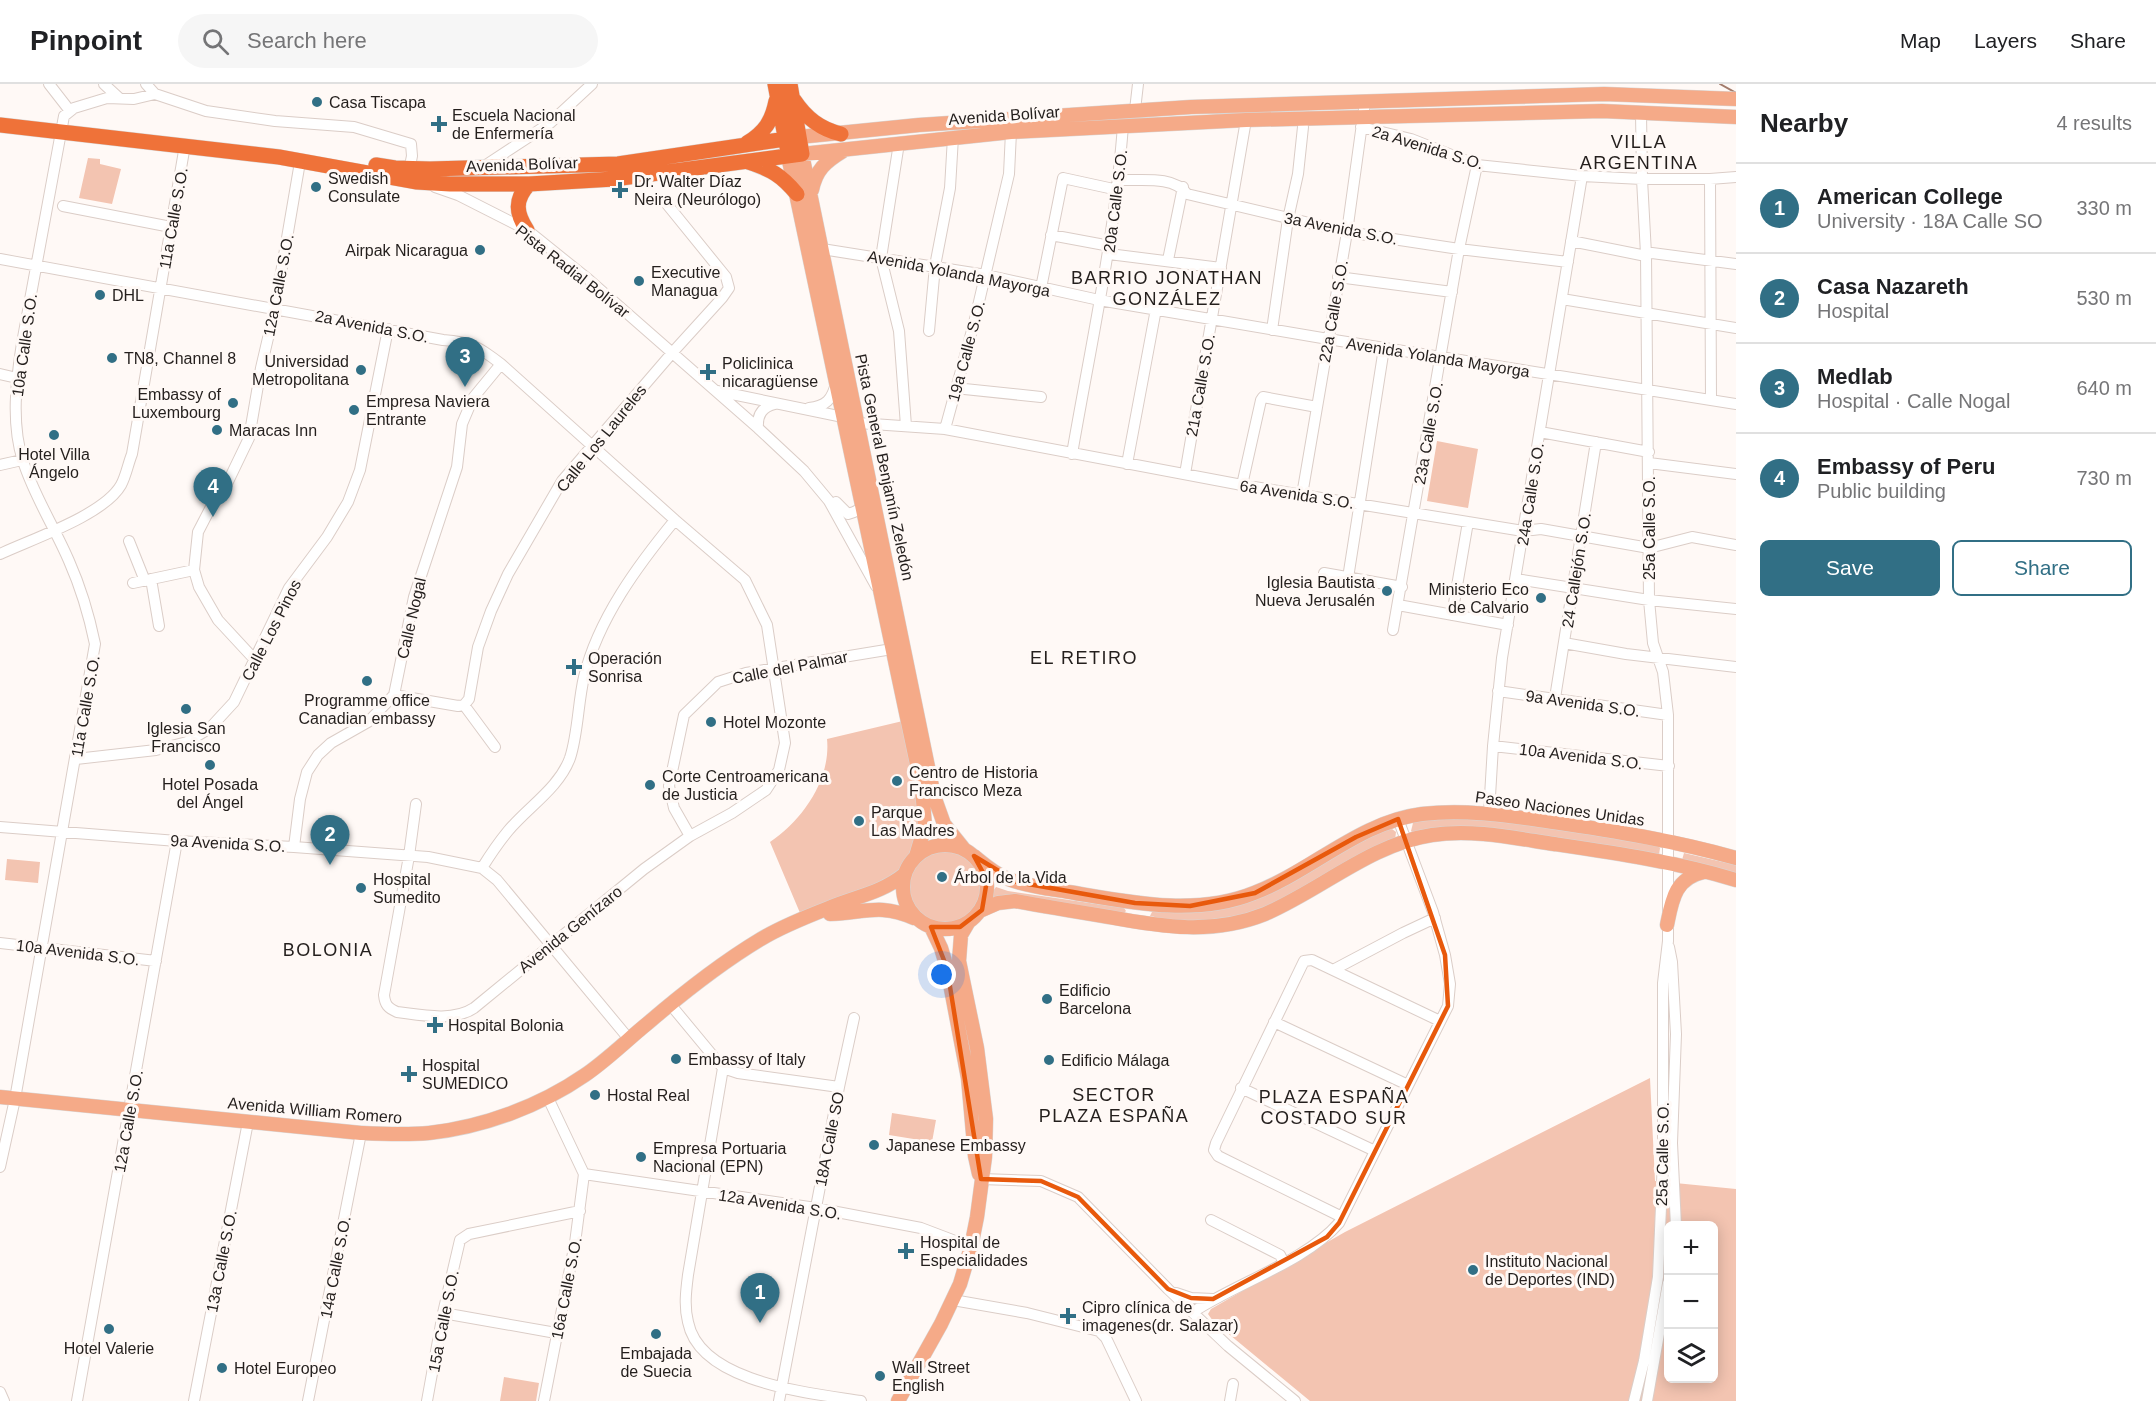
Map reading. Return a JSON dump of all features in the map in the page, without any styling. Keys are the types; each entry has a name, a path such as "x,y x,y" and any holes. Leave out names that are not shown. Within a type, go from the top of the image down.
{"highway":[{"name":"Pista General Benjamín Zeledón","path":"783,90 795,155"},
{"path":"745,145 759,136 767,127 783,90 811,120 843,142"},
{"name":"Avenida Bolívar","path":"0,125 279,157 450,184 529,184 626,178 795,155"},
{"name":"Avenida Bolívar","path":"279,157 301,154 411,177 481,168 618,164 793,138"},
{"path":"300,162 304,158 327,158"},
{"path":"746,161 770,170 804,196"},
{"path":"527,230 518,211 521,192 529,184"}],"main road":[{"name":"Avenida Bolívar","path":"795,155 919,125 1136,110 1506,96 1618,94 1732,99"},
{"path":"1618,94 1639,104 1641,113"},
{"path":"1641,113 1646,106 1672,96"},
{"name":"Avenida Bolívar","path":"793,138 899,143 1011,132 1123,125 1246,120 1362,122 1539,111 1736,117"},
{"path":"804,196 819,169 843,142"},
{"name":"Pista General Benjamín Zeledón","path":"795,155 843,417 869,506 905,655 934,796 939,815 950,833 969,853"},
{"name":"Pista General Benjamín Zeledón","path":"804,196 822,249 863,447 879,591 924,807 924,832 916,856"},
{"path":"830,347 836,361 848,413 852,420 858,423"},
{"path":"843,417 853,427 869,506"},
{"path":"863,447 863,469"},
{"path":"879,591 887,604 896,647 905,655"},
{"path":"892,649 898,654 913,721 922,737"},
{"name":"Paseo Naciones Unidas","path":"969,853 994,872 1017,882 1135,903 1190,906 1226,901 1255,893 1356,837 1398,819 1449,812 1489,813 1668,840 1736,858"},
{"path":"898,1401 953,1300 971,1247 985,1157 983,1096 977,1048 959,961 961,935 968,923 982,910 998,903 1015,901 1161,926 1218,927 1266,913 1315,889 1373,855 1407,841 1449,833 1487,834 1667,863 1736,880"},
{"path":"981,1179 975,1156 968,1078 942,948 925,924 910,912 905,900 903,887 905,874 916,856 937,845 948,845 969,853 982,867 987,880 987,893 982,910"},
{"path":"1667,925 1672,901 1680,885 1687,878 1706,872"},
{"name":"Avenida William Romero","path":"0,1097 361,1133 401,1135 464,1127 494,1119 548,1098 586,1074 670,1004 730,958 762,938 816,914 883,889 905,874"},
{"name":"Avenida William Romero","path":"816,914 886,909 925,924"},
{"path":"925,924 950,929 968,923"}],"street":[{"path":"49,84 70,111 108,98 134,99 155,94"},
{"path":"104,84 119,98"},
{"path":"146,84 155,94 206,111 275,121 354,127 411,144 411,177"},
{"path":"496,168 592,84"},
{"path":"1136,110 1138,84"},
{"name":"2a Avenida S.O.","path":"1365,102 1362,122 1477,165 1582,176 1642,179 1736,177"},
{"name":"10a Calle S.O.","path":"54,529 22,460 18,435 17,378 64,116 70,111"},
{"name":"25a Calle S.O.","path":"1641,113 1647,313 1649,600 1653,642 1666,688 1668,715 1667,925 1672,962 1676,1034 1672,1143 1676,1221"},
{"name":"21a Calle S.O.","path":"1185,474 1246,120"},
{"name":"22a Calle S.O.","path":"1302,495 1347,232 1362,122"},
{"path":"481,168 550,123"},
{"name":"20a Calle S.O.","path":"1072,454 1110,250 1119,185 1123,125"},
{"path":"1272,330 1288,219 1298,174 1302,127"},
{"name":"19a Calle S.O.","path":"945,429 986,275 1009,174 1011,132"},
{"path":"929,331 936,266 950,188 953,137"},
{"path":"899,143 881,258 899,331 906,426"},
{"name":"11a Calle S.O.","path":"0,1167 15,1099 95,644 88,608 54,529 89,514 107,502 121,485 132,454 185,145"},
{"name":"12a Calle S.O.","path":"256,661 218,620 199,587 194,570 198,532 212,505 224,490 249,438 261,368 275,308 300,162"},
{"name":"23a Calle S.O.","path":"1394,630 1459,249 1477,165"},
{"name":"24a Calle S.O.","path":"1489,813 1492,746 1498,691 1582,176"},
{"name":"Pista Radial Bolívar","path":"411,177 458,195 527,230 588,279 804,471"},
{"name":"3a Avenida S.O.","path":"1051,235 1063,178 1119,185 1166,182 1183,187 1187,194 1347,232 1568,262"},
{"path":"1710,179 1711,400"},
{"path":"1168,260 1183,187"},
{"name":"Calle Los Laureles","path":"464,705 469,699 478,647 491,611 508,574 562,481 729,288 726,277 666,203"},
{"path":"63,206 171,227"},
{"path":"1041,288 1051,235 1110,250 1221,268"},
{"path":"1571,241 1641,255 1652,253 1736,264"},
{"name":"Avenida Yolanda Mayorga","path":"822,249 936,266 1099,300 1272,330 1736,404"},
{"name":"2a Avenida S.O.","path":"0,259 478,346 593,444 675,520 746,580 767,625 773,669"},
{"path":"1338,277 1452,292"},
{"path":"1562,299 1736,328"},
{"path":"1128,464 1156,309"},
{"name":"Calle Los Pinos","path":"76,759 156,750 187,741 210,728 234,702 256,661 289,588 327,537 348,502 360,470 388,329"},
{"path":"1348,578 1384,348"},
{"name":"Calle Nogal","path":"394,695 414,597 457,466 462,424 473,398 501,364"},
{"path":"0,374 17,378"},
{"path":"800,408 813,407 827,402 833,394 836,383"},
{"path":"711,388 725,394 843,417"},
{"path":"955,388 1041,397"},
{"path":"1242,485 1261,400 1263,398 1317,407"},
{"path":"758,428 758,418 762,410 766,406 778,404"},
{"name":"6a Avenida S.O.","path":"858,423 945,429 1242,485 1524,531 1541,529 1649,548 1692,537 1736,545"},
{"path":"1540,432 1596,442 1649,457 1736,474"},
{"name":"24 Callejón S.O.","path":"1555,698 1596,442"},
{"path":"0,465 22,460"},
{"path":"804,471 825,486 845,513 852,513 869,506"},
{"path":"804,471 829,501 879,591"},
{"path":"482,868 508,831 557,780 570,758 584,676 597,640 626,586 651,549 675,520"},
{"path":"1452,615 1468,522"},
{"path":"0,554 54,529"},
{"path":"129,541 148,580 159,626"},
{"path":"134,583 194,570"},
{"path":"1323,573 1402,587"},
{"path":"1515,579 1649,600 1736,609"},
{"path":"1398,605 1508,625"},
{"path":"1564,643 1626,654 1736,667"},
{"name":"Calle del Palmar","path":"690,836 674,808 669,786 684,715 717,682 746,673 892,649"},
{"name":"Avenida Genízaro","path":"410,856 384,1001 388,1008 397,1012 455,1016 466,1013 644,869 690,836 732,813 766,790 779,770 785,742 773,669"},
{"name":"9a Avenida S.O.","path":"1498,691 1668,715"},
{"path":"294,847 300,800 307,772 318,755 331,743 368,722 394,695 458,706 464,705 495,747"},
{"name":"10a Avenida S.O.","path":"1492,746 1669,766"},
{"path":"410,856 416,804"},
{"path":"1193,1312 1327,1237 1340,1223 1448,1006 1450,984 1445,955 1435,918 1398,819"},
{"name":"9a Avenida S.O.","path":"0,827 410,856 456,861 482,868 497,880 629,1039"},
{"name":"12a Calle S.O.","path":"78,1401 177,841"},
{"path":"1334,970 1435,918"},
{"name":"25a Calle S.O.","path":"1665,1275 1663,983 1668,941"},
{"name":"10a Avenida S.O.","path":"0,944 156,961"},
{"path":"1342,1217 1218,1156 1214,1150 1216,1143 1240,1088 1304,961 1311,960 1334,970 1440,1021"},
{"path":"670,1004 723,1068 738,1073 839,1087"},
{"name":"18A Calle SO","path":"778,1401 854,1018"},
{"path":"1274,1022 1408,1085"},
{"path":"723,1068 685,1300 688,1323 696,1341 712,1357 734,1371 781,1388 861,1401"},
{"path":"1240,1088 1375,1151"},
{"path":"548,1098 584,1174"},
{"name":"13a Calle S.O.","path":"194,1401 248,1122"},
{"name":"14a Calle S.O.","path":"308,1401 361,1133"},
{"name":"12a Avenida S.O.","path":"584,1174 816,1208 921,1228 971,1247"},
{"name":"16a Calle S.O.","path":"544,1401 580,1211 584,1174"},
{"path":"981,1179 1041,1181 1078,1197 1168,1289 1252,1368 1295,1401"},
{"name":"15a Calle S.O.","path":"427,1401 443,1313 460,1240 469,1234 580,1211"},
{"path":"1211,1220 1280,1255 1284,1263"},
{"name":"25a Calle S.O.","path":"1634,1401 1664,1284"},
{"name":"25a Calle S.O.","path":"1647,1401 1664,1287"},
{"path":"1168,1289 1191,1298 1213,1299"},
{"path":"953,1300 1027,1313 1099,1331 1106,1338 1136,1401"},
{"path":"443,1313 556,1334"},
{"path":"1230,1401 1233,1384"},
{"path":"0,1392 4,1401"}],"highlighted area":[{"path":"1398,819 1445,955 1448,1006 1339,1223 1327,1237 1213,1299 1191,1298 1168,1289 1078,1197 1041,1181 981,1179 947,968 931,927 960,927 982,910 987,880 974,856 1017,882 1135,903 1190,906 1255,893 1356,837"}],"shaded area":[{"path":"88,158 100,159 100,164 121,169 112,204 79,198"},
{"path":"1437,441 1478,449 1468,508 1427,501"},
{"name":"Parque Las Madres","path":"907,720 922,788 916,856 905,874 803,920 770,842 793,822 812,797 824,769 827,739"},
{"path":"1476,817 1658,845 1659,855 1414,834 1411,831 1413,823 1420,820"},
{"path":"1392,829 1396,832 1395,840 1259,913 1193,925 1150,916 1152,912 1197,911 1353,843"},
{"path":"952,851 971,861 979,873 981,887 979,901 971,913 959,921 938,923 919,913 911,901 909,880 919,861 931,853"},
{"path":"1684,853 1736,865 1736,878 1682,860"},
{"path":"7,859 40,862 38,883 5,880"},
{"path":"996,887 1008,891 1124,908 1126,911 1124,913 993,898 993,891"},
{"name":"Instituto Nacional de Deportes (IND)","path":"1650,1078 1655,1181 1736,1189 1736,1401 1310,1401 1213,1321 1208,1314 1211,1309 1345,1232"},
{"path":"892,1113 936,1120 932,1142 889,1135"},
{"path":"504,1377 539,1383 536,1401 500,1401"}],"waterway":[{"path":"1720,84 1736,93"}],"place":[{"name":"Casa Tiscapa","path":"317,102"},
{"name":"Escuela Nacional de Enfermería","path":"439,124"},
{"name":"Swedish Consulate","path":"316,187"},
{"name":"Dr. Walter Díaz Neira (Neurólogo)","path":"620,190"},
{"name":"Airpak Nicaragua","path":"480,250"},
{"name":"Executive Managua","path":"639,281"},
{"name":"DHL","path":"100,295"},
{"name":"TN8, Channel 8","path":"112,358"},
{"name":"Universidad Metropolitana","path":"361,370"},
{"name":"Policlinica nicaragüense","path":"708,372"},
{"name":"Medlab","path":"465,387"},
{"name":"Embassy of Luxembourg","path":"233,403"},
{"name":"Empresa Naviera Entrante","path":"354,410"},
{"name":"Maracas Inn","path":"217,430"},
{"name":"Hotel Villa Ángelo","path":"54,435"},
{"name":"Embassy of Peru","path":"213,517"},
{"name":"Iglesia Bautista Nueva Jerusalén","path":"1387,591"},
{"name":"Ministerio Eco de Calvario","path":"1541,598"},
{"name":"Operación Sonrisa","path":"574,667"},
{"name":"Programme office Canadian embassy","path":"367,681"},
{"name":"Iglesia San Francisco","path":"186,709"},
{"name":"Hotel Mozonte","path":"711,722"},
{"name":"Hotel Posada del Ángel","path":"210,765"},
{"name":"Centro de Historia Francisco Meza","path":"897,781"},
{"name":"Corte Centroamericana de Justicia","path":"650,785"},
{"name":"Parque Las Madres","path":"859,821"},
{"name":"Casa Nazareth","path":"330,865"},
{"name":"Árbol de la Vida","path":"942,877"},
{"name":"Hospital Sumedito","path":"361,888"},
{"name":"Edificio Barcelona","path":"1047,999"},
{"name":"Hospital Bolonia","path":"435,1025"},
{"name":"Embassy of Italy","path":"676,1059"},
{"name":"Edificio Málaga","path":"1049,1060"},
{"name":"Hospital SUMEDICO","path":"409,1074"},
{"name":"Hostal Real","path":"595,1095"},
{"name":"Japanese Embassy","path":"874,1145"},
{"name":"Empresa Portuaria Nacional (EPN)","path":"641,1157"},
{"name":"Hospital de Especialidades","path":"906,1251"},
{"name":"Instituto Nacional de Deportes (IND)","path":"1473,1270"},
{"name":"Cipro clínica de imagenes(dr. Salazar)","path":"1068,1316"},
{"name":"American College","path":"760,1323"},
{"name":"Hotel Valerie","path":"109,1329"},
{"name":"Embajada de Suecia","path":"656,1334"},
{"name":"Hotel Europeo","path":"222,1368"},
{"name":"Wall Street English","path":"880,1376"}],"district":[{"name":"VILLA ARGENTINA","path":"1639,152"},
{"name":"BARRIO JONATHAN GONZÁLEZ","path":"1167,288"},
{"name":"EL RETIRO","path":"1084,658"},
{"name":"BOLONIA","path":"328,950"},
{"name":"SECTOR PLAZA ESPAÑA","path":"1114,1105"},
{"name":"PLAZA ESPAÑA COSTADO SUR","path":"1334,1107"}]}
